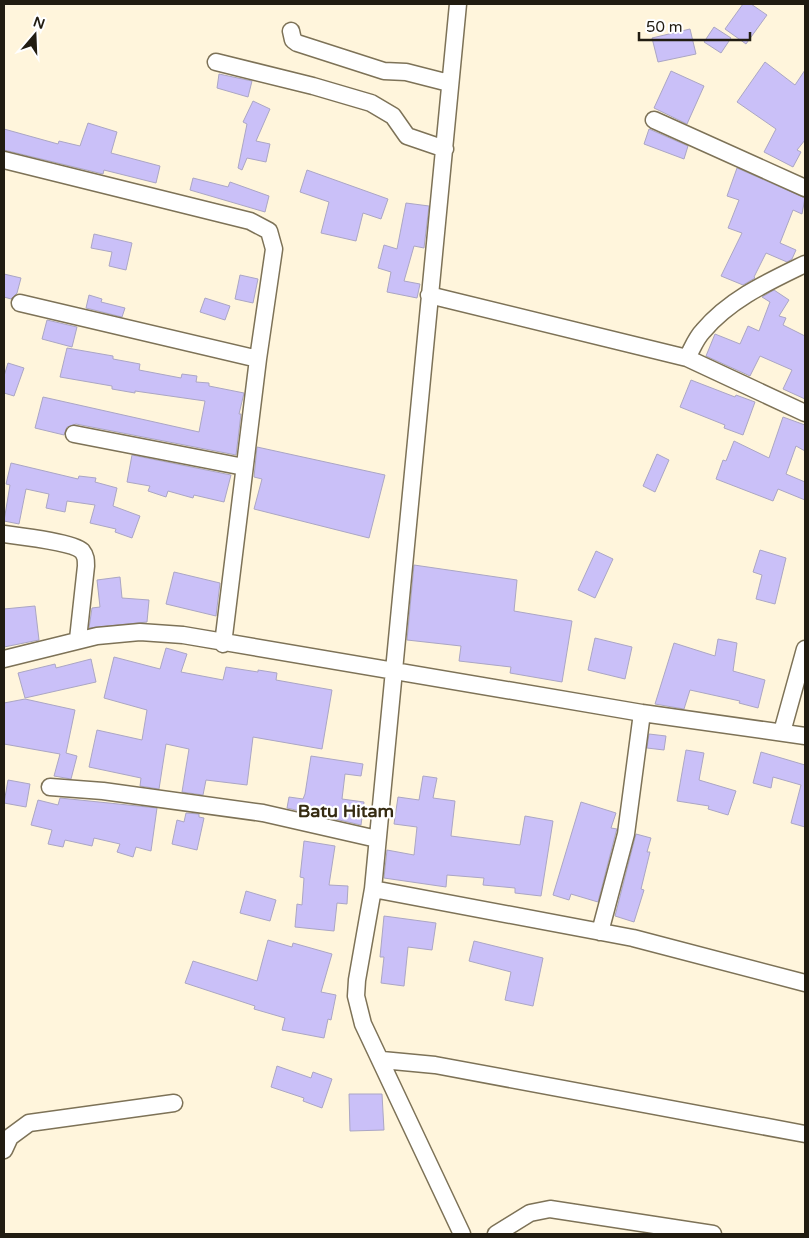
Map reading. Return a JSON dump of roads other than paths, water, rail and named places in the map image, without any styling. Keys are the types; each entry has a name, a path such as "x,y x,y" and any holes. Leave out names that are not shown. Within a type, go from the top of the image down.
{"street":[{"path":"458,4 372,889 356,996 363,1024 382,1060 462,1234"},
{"path":"291,31 293,40 297,43 384,71 406,72 449,83"},
{"path":"216,62 313,86 371,103 393,116 407,136 445,149"},
{"path":"654,120 805,188"},
{"path":"4,160 250,221 269,231 274,249 244,467 223,644"},
{"path":"687,358 702,332 726,310 754,289 805,264"},
{"path":"429,295 687,358 805,413"},
{"path":"20,303 258,359"},
{"path":"74,434 244,467"},
{"path":"4,534 71,546 83,552 86,558 86,566 78,640"},
{"path":"4,659 78,640 140,632 184,635 223,644 642,714 805,736"},
{"path":"782,732 805,649"},
{"path":"600,932 626,834 642,714"},
{"path":"50,787 103,791 262,813 377,839"},
{"path":"372,889 600,932 805,983"},
{"path":"382,1060 435,1065 805,1134"},
{"path":"4,1150 10,1137 29,1124 174,1103"},
{"path":"496,1234 530,1213 550,1208 713,1234"}],"district":[{"name":"Batu Hitam","path":"346,811"}]}
